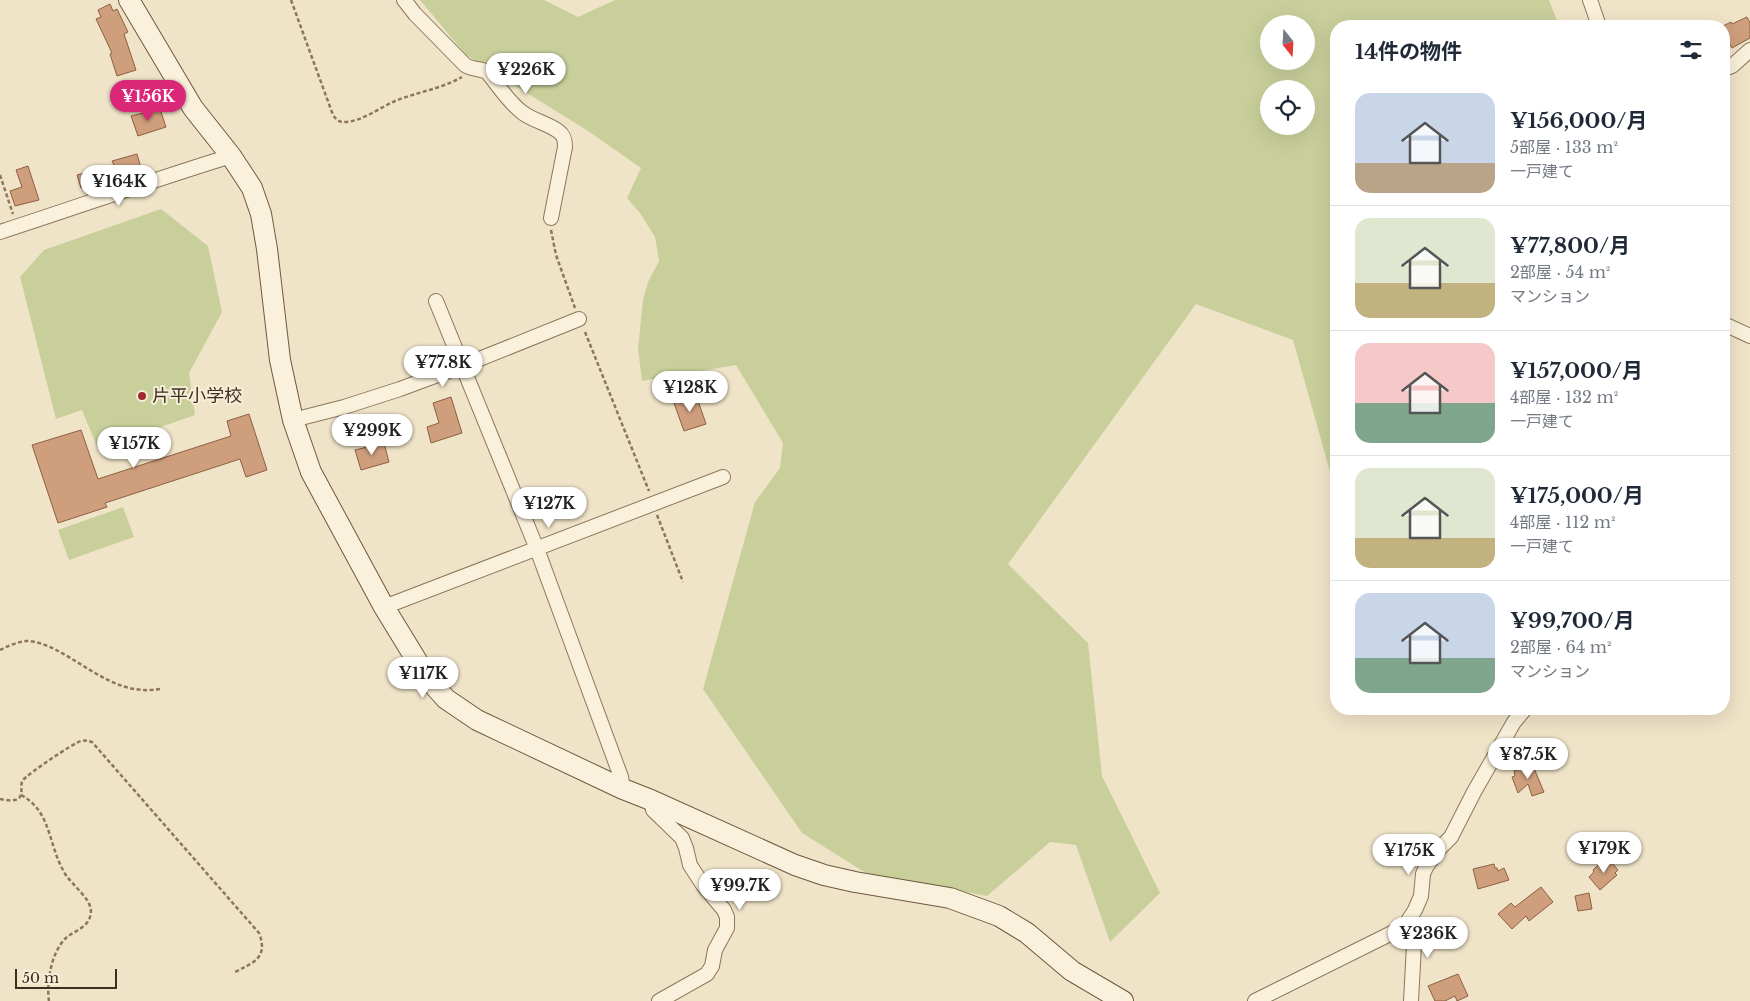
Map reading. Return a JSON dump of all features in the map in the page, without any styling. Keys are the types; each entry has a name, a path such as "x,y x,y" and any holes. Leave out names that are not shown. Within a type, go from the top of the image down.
{"street":[{"path":"129,0 192,108 231,156 252,188 261,214 267,250 280,360 293,420 311,472 384,607 428,679 446,699 477,720 623,789 795,865 824,875 950,898 999,916 1027,933 1072,971 1123,1001"},
{"path":"404,0 415,14 465,65 472,69 486,72 507,98 523,113 557,130 564,138 551,218"},
{"path":"1592,1 1597,20"},
{"path":"1730,67 1750,50"},
{"path":"0,232 139,184 231,156"},
{"path":"436,301 537,549 622,777 623,789"},
{"path":"293,420 344,407 462,366 579,319"},
{"path":"1730,327 1750,336"},
{"path":"384,607 723,477"},
{"path":"1255,1001 1404,927 1421,896 1423,874 1426,866 1440,848 1451,838 1474,792 1514,722 1520,715"},
{"path":"651,800 653,810 682,838 690,865 703,885 724,910 727,917 727,928 715,950 712,966 707,974 659,1001"},
{"path":"1404,927 1414,945 1411,1001"}],"path":[{"path":"291,0 333,114 337,120 343,123 363,117 396,101 453,82 472,69"},
{"path":"0,175 17,226"},
{"path":"551,218 551,237 579,319 683,582"},
{"path":"0,650 20,642 38,642 76,660 111,683 141,691 160,689"},
{"path":"21,796 21,783 29,774 78,742 87,740 94,744 259,933 262,940 262,953 259,958 233,973"},
{"path":"0,799 13,800 21,796"},
{"path":"21,796 34,803 43,816 63,872 88,900 91,908 91,917 86,925 60,944 56,952 48,988 49,1001"}],"green space":[{"path":"420,0 544,0 578,17 615,0 1549,0 1557,20 1330,20 1330,472 1293,340 1196,304 1008,564 1088,643 1102,776 1160,893 1110,942 1076,845 1050,842 987,896 866,873 802,833 703,689 755,502 780,468 783,443 736,365 642,381 638,349 643,300 648,282 659,261 655,237 640,213 627,198 641,168 588,131 466,55"},
{"path":"161,209 208,246 222,312 189,373 195,415 98,449 82,410 56,419 20,277 44,250"},
{"path":"123,507 134,537 69,560 58,530"}],"building":[{"path":"110,4 113,11 117,9 128,32 124,34 136,70 117,76 110,54 112,53 96,19 101,17 98,10"},
{"path":"1747,17 1750,23 1750,38 1732,48 1730,44 1730,22 1732,24"},
{"path":"160,109 166,127 138,136 131,116"},
{"path":"137,154 142,172 108,183 108,187 87,194 85,187 81,188 77,175 114,165 112,161"},
{"path":"28,166 39,200 15,206 10,191 22,187 16,170"},
{"path":"696,395 706,424 684,431 674,403"},
{"path":"451,397 462,433 431,443 427,427 439,423 433,403"},
{"path":"249,414 267,470 246,477 240,459 105,503 107,507 58,523 32,445 81,430 98,479 231,436 227,421"},
{"path":"384,443 389,462 361,470 355,450"},
{"path":"1527,766 1528,768 1533,766 1544,792 1532,796 1528,784 1518,793 1512,777 1515,776 1514,771"},
{"path":"1607,857 1618,870 1615,873 1617,875 1600,890 1589,877 1594,872 1593,870"},
{"path":"1494,864 1498,871 1504,868 1509,880 1478,889 1473,869"},
{"path":"1541,887 1553,902 1529,921 1526,916 1512,929 1498,914 1511,903 1515,907"},
{"path":"1589,893 1592,909 1578,911 1575,896"},
{"path":"1458,974 1468,996 1457,1001 1455,996 1445,1001 1435,1001 1428,986"}],"place":[{"name":"片平小学校","path":"142,396"}]}
